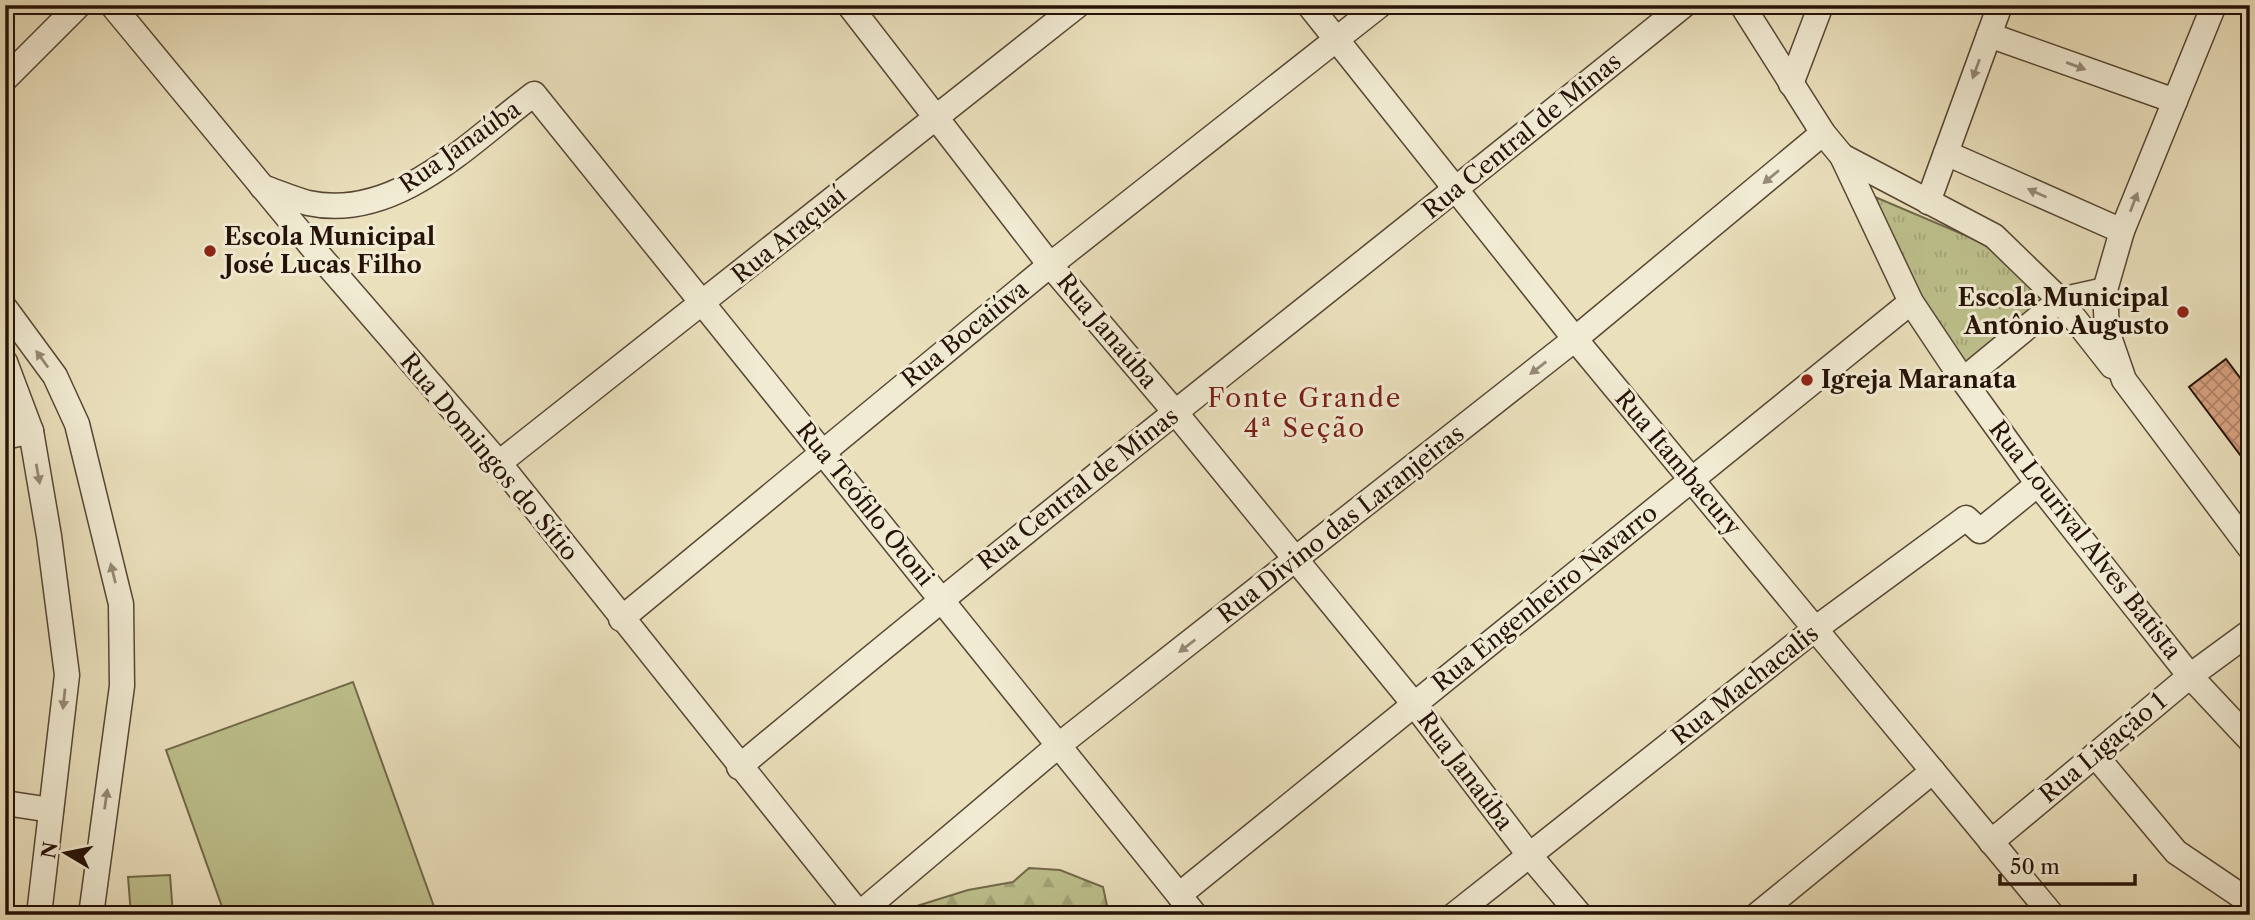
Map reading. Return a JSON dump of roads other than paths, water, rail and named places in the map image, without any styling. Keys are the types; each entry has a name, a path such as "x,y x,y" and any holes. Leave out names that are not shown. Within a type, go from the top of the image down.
{"street":[{"path":"5,79 79,5"},
{"name":"Rua Domingos do Sítio","path":"112,5 262,187 499,463 738,767 859,914"},
{"name":"Rua Janaúba","path":"849,5 1050,265 1175,412 1294,561 1414,704 1530,856 1580,915"},
{"name":"Rua Araçuaí","path":"499,463 1078,5"},
{"name":"Rua Itambacury","path":"1309,5 1575,339 2050,914"},
{"name":"Rua Bocaiúva","path":"621,619 822,450 1050,265 1380,5"},
{"name":"Rua Central de Minas","path":"738,767 941,598 1458,189 1684,5"},
{"name":"Rua Lourival Alves Batista","path":"1742,5 1823,133 1842,156 1911,302 1963,380 2038,484 2190,676 2250,740"},
{"path":"1791,84 1821,5"},
{"path":"1928,202 2000,5"},
{"path":"2124,380 2107,331 2105,290 2122,231 2214,5"},
{"path":"1989,35 2175,101"},
{"name":"Rua Janaúba","path":"262,187 309,203 342,206 379,200 412,187 534,94"},
{"name":"Rua Teófilo Otoni","path":"534,94 1195,915"},
{"name":"Rua Divino das Laranjeiras","path":"859,914 1059,746 1575,339 1823,133"},
{"path":"1946,153 2122,231"},
{"path":"1842,156 1994,236 2060,300 2124,380 2250,548"},
{"path":"1963,380 2060,300 2105,290"},
{"name":"Rua Engenheiro Navarro","path":"1179,895 1911,302"},
{"path":"5,307 55,376 77,424 121,604 122,686 91,915"},
{"path":"5,362 31,431 49,536 66,675 39,915"},
{"path":"5,437 31,431"},
{"name":"Rua Machacalis","path":"1454,915 1815,629 1966,518 1980,531 2038,484"},
{"name":"Rua Ligação 1","path":"1991,842 2190,676 2250,632"},
{"path":"2095,755 2176,852 2250,902"},
{"path":"1757,915 1933,771"},
{"path":"5,803 51,810"}],"place":[{"name":"Escola Municipal José Lucas Filho","path":"210,251"},
{"name":"Escola Municipal Antônio Augusto","path":"2183,312"},
{"name":"Igreja Maranata","path":"1807,380"}],"district":[{"name":"Fonte Grande 4ª Seção","path":"1305,413"}]}
